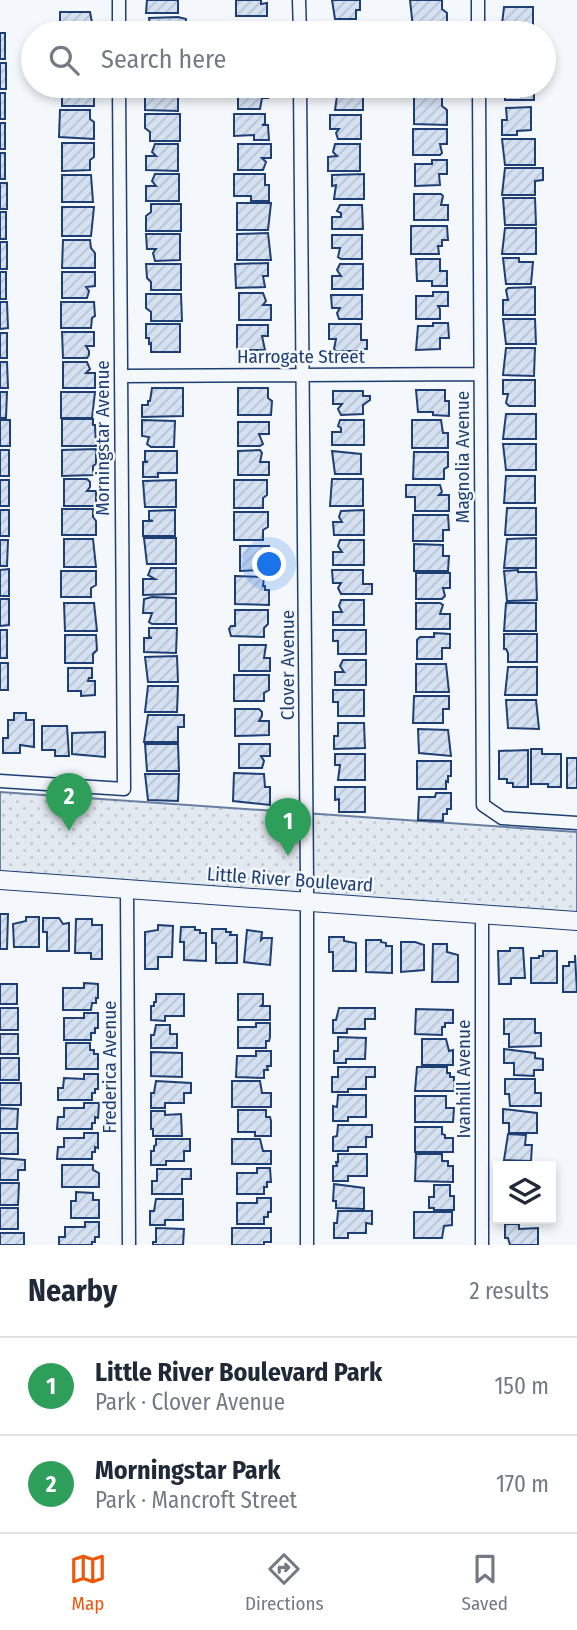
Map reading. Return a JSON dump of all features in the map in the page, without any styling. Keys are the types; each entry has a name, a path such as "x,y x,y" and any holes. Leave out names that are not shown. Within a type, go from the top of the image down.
{"street":[{"path":"118,0 119,21"},
{"path":"299,0 300,21"},
{"path":"478,0 478,21"},
{"name":"Morningstar Avenue","path":"0,781 124,789 119,98"},
{"name":"Clover Avenue","path":"300,98 304,375 307,1245"},
{"name":"Magnolia Avenue","path":"479,98 483,806 502,818 577,822"},
{"name":"Harrogate Street","path":"121,376 480,374"},
{"name":"Little River Boulevard","path":"0,880 577,920"},
{"name":"Frederica Avenue","path":"127,889 129,1245"},
{"name":"Ivanhill Avenue","path":"482,913 482,1245"}],"shaded area":[{"path":"0,792 577,832 577,921 0,880"}],"building":[{"path":"147,0 178,0 178,13 146,13"},
{"path":"236,0 261,0 261,4 267,3 267,16 236,16"},
{"path":"332,0 360,0 356,19 335,19"},
{"path":"410,0 442,0 447,21 412,21"},
{"path":"504,7 533,7 533,21 502,21"},
{"path":"60,12 90,12 92,21 60,21"},
{"path":"178,17 186,21 149,21 149,18"},
{"path":"0,33 5,33 5,59 0,59"},
{"path":"0,63 6,63 6,89 0,89"},
{"path":"0,93 5,93 5,119 0,119"},
{"path":"62,98 94,98 94,106 62,106"},
{"path":"145,98 178,98 178,111 145,110"},
{"path":"238,98 262,98 260,109 238,109"},
{"path":"337,98 363,98 363,110 335,110"},
{"path":"414,98 442,98 442,106 447,110 447,125 414,124"},
{"path":"505,98 534,98 534,100"},
{"path":"531,107 531,130 517,131 517,135 502,135 502,120 507,120 506,108"},
{"path":"60,110 90,110 90,119 94,122 94,139 59,137"},
{"path":"145,114 180,114 180,141 150,141 150,132 145,128"},
{"path":"234,114 265,114 265,124 262,125 268,125 269,140 254,140 254,135 234,136"},
{"path":"330,115 361,115 361,139 338,139 336,133 339,129 330,129"},
{"path":"0,123 5,123 5,149 0,149"},
{"path":"413,129 447,129 447,144 440,144 442,153 413,155"},
{"path":"502,139 535,139 535,165 505,165"},
{"path":"62,143 94,143 90,170 62,171"},
{"path":"155,144 178,144 178,171 146,170 146,156 156,156 152,152"},
{"path":"238,144 271,144 271,158 262,158 266,162 263,170 238,170"},
{"path":"335,144 360,144 360,171 328,171 328,157 337,156 333,152"},
{"path":"0,153 5,153 5,179 0,179"},
{"path":"432,160 447,160 447,174 439,174 440,185 415,186 415,164 432,164"},
{"path":"505,168 543,168 543,180 535,181 535,195 502,195"},
{"path":"155,174 179,174 179,201 146,201 146,186 156,186 152,181"},
{"path":"234,174 265,174 265,185 269,185 269,201 251,201 251,196 234,196"},
{"path":"364,174 364,199 334,199 336,185 332,186 332,175"},
{"path":"62,175 91,175 93,202 62,202"},
{"path":"0,183 7,183 7,209 0,209"},
{"path":"414,194 441,194 441,205 448,205 448,220 414,220"},
{"path":"503,198 535,198 536,225 505,225"},
{"path":"237,203 271,203 268,230 237,230"},
{"path":"151,204 181,204 181,231 146,231 146,216 151,212"},
{"path":"340,205 362,205 363,229 332,229 332,217 341,217 341,213 337,211"},
{"path":"62,207 94,207 91,236 62,236"},
{"path":"0,212 6,212 6,239 0,239"},
{"path":"411,226 447,226 448,240 442,240 442,246 438,246 439,254 411,254"},
{"path":"505,228 536,228 536,254 502,254"},
{"path":"268,233 271,260 237,260 237,234"},
{"path":"146,234 180,234 180,260 155,261 153,253 156,249 147,249"},
{"path":"332,235 362,235 362,259 338,257 340,248 332,248"},
{"path":"63,240 90,240 95,253 95,268 62,268"},
{"path":"0,242 7,242 7,269 0,269"},
{"path":"503,258 519,258 519,262 533,262 531,284 506,284"},
{"path":"416,259 440,259 440,271 447,271 447,286 432,286 432,281 417,281"},
{"path":"268,263 268,276 263,276 265,287 236,288 235,264"},
{"path":"146,264 181,264 181,290 151,290"},
{"path":"340,264 363,264 363,289 332,289 332,276 341,276 337,270"},
{"path":"0,272 6,272 6,299 0,299"},
{"path":"62,272 95,272 95,286 86,287 89,291 87,298 62,298"},
{"path":"535,287 535,315 503,315 503,300 508,300 508,288"},
{"path":"433,292 448,292 448,306 438,306 440,319 416,319 416,296 433,296"},
{"path":"239,293 263,293 266,301 263,305 271,305 271,320 239,320"},
{"path":"146,294 181,294 182,321 151,321 151,312 146,308"},
{"path":"331,295 362,295 362,319 339,319 337,313 340,308 332,308"},
{"path":"0,302 7,302 8,328 0,329"},
{"path":"61,302 94,302 95,316 92,318 91,328 61,328"},
{"path":"503,319 535,319 536,344 506,344"},
{"path":"433,323 448,323 449,338 440,338 440,349 416,350 418,326 433,326"},
{"path":"146,324 180,324 180,352 151,352 151,343 149,344 149,338 146,338"},
{"path":"329,324 361,324 361,340 367,340 367,349 336,351 336,339 329,339"},
{"path":"237,325 268,325 268,336 262,336 265,350 237,350"},
{"path":"62,332 94,332 94,346 86,346 89,351 87,358 63,358"},
{"path":"0,333 7,333 7,358 0,358"},
{"path":"506,348 535,348 534,376 503,375"},
{"path":"0,362 7,362 8,388 0,388"},
{"path":"63,362 87,362 90,369 86,373 95,373 95,388 63,388"},
{"path":"503,380 535,380 535,406 509,406 506,403 508,394 503,394"},
{"path":"152,388 183,388 183,416 142,417 142,405 148,405"},
{"path":"238,388 268,388 268,398 272,401 271,415 238,415"},
{"path":"416,390 445,390 445,401 449,401 449,416 418,412"},
{"path":"333,391 363,391 363,396 370,396 370,400 363,405 363,414 341,415 338,409 342,404 333,404"},
{"path":"0,392 7,392 6,418 0,418"},
{"path":"61,392 95,392 92,418 61,418"},
{"path":"506,414 536,414 536,439 503,439"},
{"path":"62,419 93,419 96,446 62,446"},
{"path":"0,420 10,420 10,446 0,446"},
{"path":"142,420 175,421 174,447 151,447 147,444 149,437 142,436"},
{"path":"340,420 364,420 364,445 332,445 332,432 341,432 338,426"},
{"path":"412,420 441,420 443,433 448,433 448,448 412,448"},
{"path":"238,422 269,422 269,434 259,434 263,444 238,446"},
{"path":"503,444 536,444 536,470 506,470"},
{"path":"96,449 93,475 62,476 62,450"},
{"path":"0,450 9,450 9,476 0,476"},
{"path":"260,450 260,462 269,462 269,475 238,475 238,451"},
{"path":"145,451 177,451 177,473 158,473 158,477 143,477 143,462 148,462 145,461"},
{"path":"332,451 361,454 361,474 335,474"},
{"path":"414,452 448,452 448,467 444,469 444,479 413,479"},
{"path":"506,476 535,476 535,503 504,503"},
{"path":"64,479 87,479 90,487 87,491 96,491 96,506 64,506"},
{"path":"332,479 363,479 363,506 330,506"},
{"path":"0,480 9,480 9,506 0,506"},
{"path":"176,480 176,507 145,507 143,481"},
{"path":"234,480 267,480 267,495 263,498 263,508 234,508"},
{"path":"406,485 440,485 442,492 439,495 449,495 449,511 415,511 415,497 406,497"},
{"path":"507,508 536,508 536,535 505,535"},
{"path":"62,509 93,509 96,535 62,535"},
{"path":"0,510 9,510 9,536 0,536"},
{"path":"175,510 175,536 143,536 143,521 153,521 149,520 149,511"},
{"path":"364,510 364,535 334,535 333,522 342,522 339,517 341,511"},
{"path":"234,512 268,512 268,527 263,530 263,540 234,540"},
{"path":"413,515 448,515 449,530 443,530 443,541 413,541"},
{"path":"144,538 176,538 176,564 147,564"},
{"path":"536,538 536,568 504,568 507,539"},
{"path":"64,539 93,539 96,567 64,567"},
{"path":"0,540 8,540 7,566 0,566"},
{"path":"340,540 364,540 364,565 333,565 333,552 342,552 338,546"},
{"path":"414,544 443,545 443,556 449,556 448,571 414,571"},
{"path":"240,546 269,546 265,570 240,571"},
{"path":"151,568 176,568 176,594 143,595 143,579 155,579 148,575"},
{"path":"9,569 9,596 0,596 0,570"},
{"path":"332,570 363,570 363,584 372,584 372,594 341,594 338,588 341,583 333,583"},
{"path":"61,571 96,571 96,585 91,588 91,597 61,597"},
{"path":"504,571 536,572 537,600 507,601"},
{"path":"416,573 450,573 450,588 443,588 445,596 442,599 416,599"},
{"path":"235,576 264,577 263,586 265,590 269,590 269,605 235,604"},
{"path":"176,598 176,624 149,622 152,613 143,613 144,599"},
{"path":"0,599 9,599 9,625 0,626"},
{"path":"341,600 364,600 364,625 333,625 333,612 342,612 339,606"},
{"path":"64,603 94,603 97,631 65,631"},
{"path":"416,603 443,605 440,614 450,614 450,629 416,629"},
{"path":"506,603 536,603 536,631 504,631"},
{"path":"235,610 268,610 264,637 231,636 229,629 235,626"},
{"path":"149,628 177,628 176,653 144,652 144,638 152,638 149,637"},
{"path":"0,630 7,630 7,658 0,658"},
{"path":"333,630 366,630 366,654 338,654 338,641 333,641"},
{"path":"434,633 450,634 450,648 442,648 442,659 417,659 417,640 420,637 434,637"},
{"path":"504,634 537,634 537,662 508,662 508,653 504,649"},
{"path":"65,635 96,635 97,650 93,654 93,663 65,663"},
{"path":"239,645 266,645 264,658 270,658 270,671 239,671"},
{"path":"177,656 178,682 148,682 145,657"},
{"path":"343,660 366,660 366,685 335,685 335,672 344,672 340,666"},
{"path":"0,663 8,663 8,690 0,690"},
{"path":"416,664 446,664 449,692 416,692"},
{"path":"508,667 537,667 537,695 505,695"},
{"path":"68,668 92,668 92,678 88,681 95,681 95,695 81,696 81,691 68,691"},
{"path":"234,675 269,675 269,690 264,693 264,701 234,701"},
{"path":"148,686 178,686 177,712 145,712"},
{"path":"333,690 364,690 364,716 338,716 338,702 333,702"},
{"path":"414,696 449,696 449,709 443,709 443,723 413,723"},
{"path":"506,700 536,700 539,729 508,728"},
{"path":"235,709 259,709 262,716 259,721 269,721 269,735 235,736"},
{"path":"14,713 26,713 26,720 34,720 34,747 20,745 20,753 3,753 3,738 8,738 8,720 14,720"},
{"path":"148,715 184,715 184,727 178,727 178,742 144,742"},
{"path":"338,723 364,723 365,748 334,749"},
{"path":"42,726 67,726 69,756 55,756 55,750 42,750"},
{"path":"418,729 448,730 451,756 419,753"},
{"path":"105,732 105,757 72,754 72,733"},
{"path":"145,744 178,744 179,771 147,771"},
{"path":"239,744 270,744 270,756 261,756 264,761 262,768 239,768"},
{"path":"531,749 542,749 542,754 561,754 561,787 531,784"},
{"path":"528,750 528,787 513,787 513,783 507,783 507,779 499,779 499,751"},
{"path":"335,754 365,754 365,780 338,780 340,765 335,765"},
{"path":"567,758 577,758 577,788 567,788"},
{"path":"417,761 451,761 451,776 448,776 448,782 446,781 446,789 417,789"},
{"path":"234,773 264,774 265,787 270,787 270,805 233,801"},
{"path":"145,774 179,774 178,801 148,800"},
{"path":"335,787 365,787 365,812 339,812"},
{"path":"436,793 451,793 451,809 447,809 447,814 443,814 443,821 418,820 419,797 435,797"},
{"path":"0,914 8,914 7,949 0,949"},
{"path":"26,917 39,917 39,947 14,947 13,924 26,921"},
{"path":"43,918 59,918 63,924 69,923 69,951 47,951 47,932 43,932"},
{"path":"76,919 92,919 92,925 102,925 102,959 91,959 91,953 75,953"},
{"path":"158,925 173,926 172,957 158,957 158,969 145,969 145,932 158,930"},
{"path":"181,927 195,927 200,933 206,933 206,961 184,960 184,942 180,942"},
{"path":"212,929 226,929 226,932 231,932 230,935 237,935 237,963 216,963 216,943 212,943"},
{"path":"247,930 262,932 261,940 272,938 270,965 244,962"},
{"path":"329,937 344,937 344,941 356,943 356,971 333,971 333,952 329,952"},
{"path":"366,940 381,940 386,946 392,946 392,973 366,972"},
{"path":"401,942 424,945 424,970 401,972"},
{"path":"433,944 447,944 447,952 458,955 458,982 432,982"},
{"path":"510,948 523,948 525,978 511,978 511,984 499,984 498,951 510,951"},
{"path":"543,951 557,951 557,983 531,983 531,958 543,956"},
{"path":"575,955 577,992 563,992 563,966 575,962"},
{"path":"84,983 98,984 98,998 96,1003 92,1003 91,1010 63,1010 63,988 84,988"},
{"path":"0,984 17,984 17,1004 0,1004"},
{"path":"156,994 184,994 184,1016 165,1016 165,1021 151,1020 151,1006 156,1002"},
{"path":"238,994 263,994 261,1006 270,1006 270,1020 238,1020"},
{"path":"0,1008 18,1008 18,1030 0,1030"},
{"path":"339,1008 375,1008 375,1019 365,1019 365,1029 347,1029 347,1033 333,1033 333,1020 336,1020"},
{"path":"416,1009 453,1010 453,1023 445,1023 442,1035 415,1034"},
{"path":"84,1013 98,1013 98,1028 95,1028 95,1033 91,1033 91,1040 64,1040 64,1018 84,1018"},
{"path":"504,1019 535,1019 535,1033 541,1033 541,1046 509,1047 509,1034 504,1034"},
{"path":"256,1023 270,1023 270,1037 269,1041 266,1041 266,1048 238,1048 238,1027 256,1027"},
{"path":"156,1025 170,1025 170,1034 177,1034 177,1048 151,1048 151,1035 154,1035"},
{"path":"0,1034 18,1034 18,1054 0,1054"},
{"path":"338,1037 366,1038 365,1059 346,1059 346,1063 334,1063 334,1051 338,1051"},
{"path":"422,1039 446,1039 449,1051 453,1050 453,1065 422,1065"},
{"path":"66,1043 90,1043 90,1050 98,1054 98,1069 66,1069"},
{"path":"504,1049 535,1053 535,1058 543,1059 543,1070 534,1070 534,1076 514,1075 514,1063 504,1063"},
{"path":"256,1051 271,1051 271,1066 264,1070 264,1078 236,1077 237,1056 256,1056"},
{"path":"151,1052 182,1053 182,1077 151,1076"},
{"path":"0,1058 19,1058 19,1080 0,1080"},
{"path":"338,1067 375,1067 375,1077 366,1077 366,1089 332,1092 332,1077 338,1077"},
{"path":"417,1067 447,1067 447,1073 454,1077 454,1091 415,1091"},
{"path":"84,1074 98,1074 98,1089 92,1093 92,1100 58,1100 58,1088 63,1088 64,1078 84,1079"},
{"path":"505,1079 535,1079 535,1093 541,1093 541,1106 510,1106 509,1094 505,1094"},
{"path":"156,1081 191,1083 191,1093 184,1093 184,1103 165,1103 165,1108 151,1108 151,1093 154,1093"},
{"path":"232,1081 260,1081 262,1093 271,1093 271,1107 232,1107"},
{"path":"0,1083 21,1083 21,1105 0,1105"},
{"path":"338,1095 366,1095 366,1117 348,1117 348,1121 333,1121 333,1106 337,1107"},
{"path":"415,1096 446,1096 446,1108 454,1108 453,1122 415,1122"},
{"path":"84,1103 99,1103 98,1118 95,1117 92,1129 57,1129 58,1117 64,1117 64,1108 84,1108"},
{"path":"0,1108 18,1109 17,1129 0,1129"},
{"path":"503,1109 537,1113 537,1133 509,1133 509,1123 503,1123"},
{"path":"238,1110 266,1110 266,1117 270,1117 271,1121 271,1136 238,1132"},
{"path":"151,1111 165,1111 165,1115 181,1114 182,1136 153,1136"},
{"path":"338,1125 372,1125 372,1137 366,1137 366,1147 348,1147 348,1151 333,1151 333,1137 337,1136"},
{"path":"415,1127 442,1127 445,1138 453,1138 453,1152 415,1152"},
{"path":"0,1133 18,1133 18,1154 0,1154"},
{"path":"84,1133 98,1133 98,1148 95,1147 95,1152 92,1152 92,1159 57,1159 58,1147 64,1147 64,1138 84,1138"},
{"path":"508,1134 526,1135 525,1145 532,1145 531,1161 504,1160"},
{"path":"156,1139 190,1139 190,1151 184,1151 184,1161 166,1161 166,1165 151,1165 151,1151 154,1151"},
{"path":"232,1139 260,1139 263,1151 271,1151 271,1164 232,1164"},
{"path":"338,1154 367,1154 367,1176 348,1176 348,1181 333,1181 333,1166 337,1166"},
{"path":"416,1154 442,1154 442,1161 448,1161 448,1166 453,1166 453,1182 415,1181"},
{"path":"0,1158 25,1160 25,1170 18,1170 18,1180 0,1180"},
{"path":"62,1165 93,1165 93,1170 99,1173 99,1187 62,1187"},
{"path":"257,1168 270,1168 271,1182 267,1182 267,1187 264,1187 264,1194 237,1194 237,1173 257,1173"},
{"path":"157,1169 191,1169 191,1179 182,1179 182,1194 152,1194 152,1181 157,1181"},
{"path":"0,1183 19,1183 18,1205 0,1205"},
{"path":"334,1184 364,1188 364,1209 336,1208 336,1201 333,1201"},
{"path":"434,1185 450,1185 450,1196 454,1196 454,1210 429,1208 429,1197 434,1197"},
{"path":"76,1192 93,1193 93,1200 99,1200 99,1218 71,1218 71,1201 76,1201"},
{"path":"257,1198 271,1198 271,1212 268,1212 268,1217 264,1217 264,1224 237,1224 237,1203 257,1203"},
{"path":"156,1199 183,1199 183,1220 165,1220 165,1225 150,1225 150,1211 154,1211"},
{"path":"0,1208 18,1208 18,1229 0,1229"},
{"path":"338,1211 372,1211 372,1224 366,1223 366,1233 348,1233 348,1238 334,1238 334,1223 337,1223"},
{"path":"414,1212 452,1212 452,1225 444,1226 442,1238 414,1238"},
{"path":"85,1222 99,1222 99,1237 95,1237 92,1245 59,1245 59,1237 65,1237 65,1227 85,1227"},
{"path":"505,1224 519,1224 519,1229 538,1228 538,1245 510,1245 508,1238 505,1238"},
{"path":"156,1228 184,1229 183,1245 153,1245 153,1242 156,1242"},
{"path":"232,1228 271,1228 271,1242 264,1242 264,1245 232,1245"},
{"path":"0,1233 24,1233 24,1245 0,1245"}],"place":[{"name":"Morningstar Park","path":"69,831"},
{"name":"Little River Boulevard Park","path":"288,856"}]}
